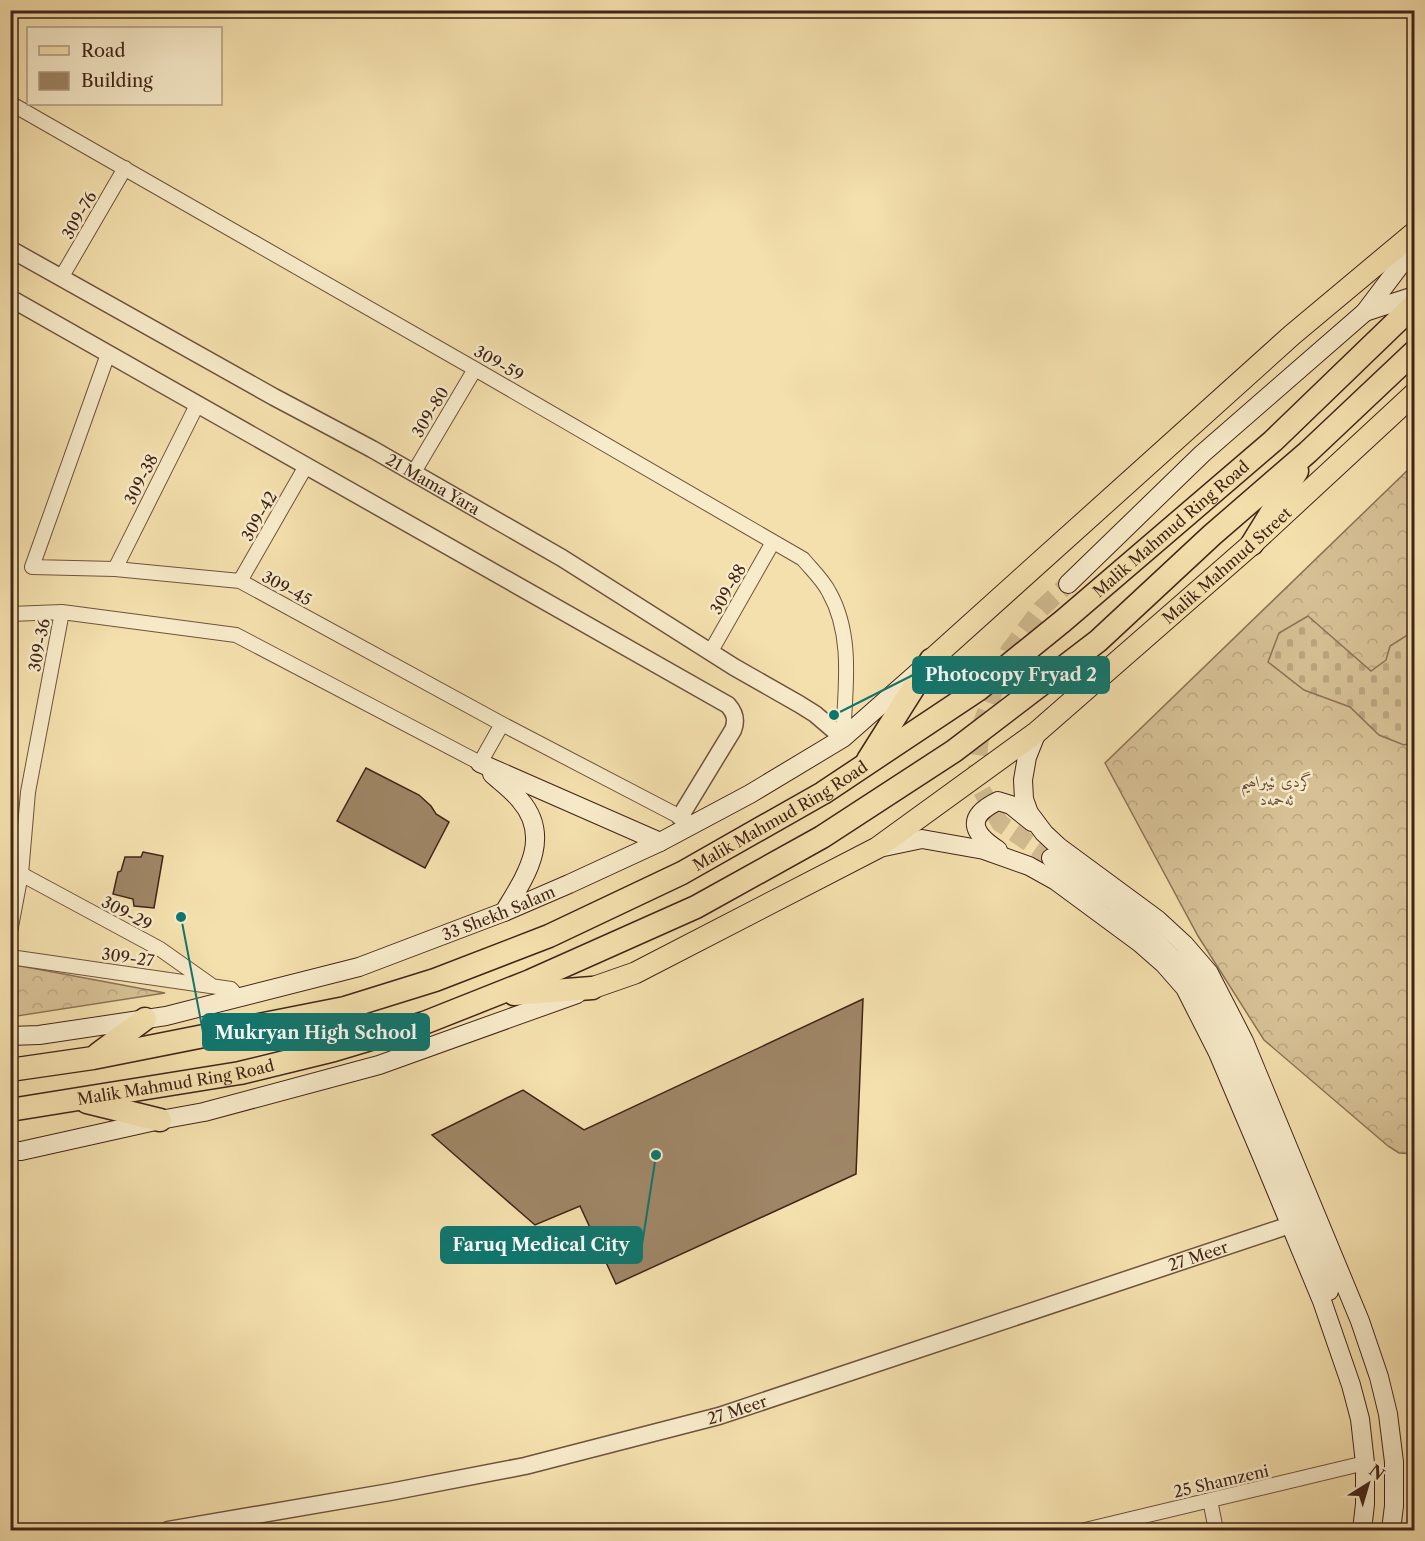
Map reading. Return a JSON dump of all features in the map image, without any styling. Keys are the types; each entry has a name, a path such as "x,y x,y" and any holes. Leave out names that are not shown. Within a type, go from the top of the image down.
{"highway":[{"name":"Malik Mahmud Ring Road","path":"10,1070 93,1058 345,1008 435,980 549,936 682,873 823,793 979,689 1063,621 1273,441 1414,305"},
{"name":"Malik Mahmud Ring Road","path":"10,1110 240,1073 334,1050 424,1023 497,995 696,907 822,837 954,751 1098,641 1212,535 1308,452 1414,352"},
{"path":"1252,544 1308,452"},
{"path":"863,766 931,660"},
{"path":"497,995 592,988"},
{"path":"93,1058 145,1019"},
{"path":"77,1099 160,1120"}],"main road":[{"path":"931,660 1292,335 1414,233"},
{"path":"1068,584 1202,454 1365,312 1414,247"},
{"path":"1365,312 1414,296"},
{"name":"Malik Mahmud Street","path":"592,988 635,973 877,848 1037,732 1252,544 1414,394"},
{"name":"33 Shekh Salam","path":"10,1036 39,1035 166,1016 359,967 504,912 660,842 687,820 750,794 843,738 931,660"},
{"path":"1037,732 1027,756 1023,780 1024,799 1029,813 1038,826"},
{"path":"480,763 660,842"},
{"path":"480,763 521,800 531,818 534,831 532,861 504,912"},
{"path":"1010,858 979,836 975,829 977,817 985,807 998,801 1011,805 1038,826 1059,847 1158,920 1209,972 1244,1041 1360,1321 1379,1377 1388,1414 1394,1462 1394,1506 1391,1530"},
{"path":"877,848 922,839 984,849 1029,866 1056,881 1117,925 1164,964 1185,988 1218,1053 1322,1301 1342,1356 1360,1419 1365,1463 1365,1504 1362,1530"},
{"path":"1051,858 1113,901 1194,978 1236,1056 1297,1203 1326,1278 1342,1356"},
{"path":"10,1151 21,1151 204,1112 379,1065 592,988"}],"street":[{"name":"309-59","path":"10,103 803,559 830,592 843,629 847,659 843,738"},
{"name":"309-76","path":"61,278 125,168"},
{"name":"21 Mama Yara","path":"10,249 274,397 414,472 603,582 758,681 807,709 843,738"},
{"path":"10,298 728,705 733,711 735,724 687,820"},
{"name":"309-45","path":"108,354 32,567 114,569 240,581 501,724 687,820"},
{"name":"309-80","path":"414,472 475,369"},
{"name":"309-38","path":"114,569 197,405"},
{"name":"309-42","path":"240,581 306,466"},
{"name":"309-88","path":"711,651 773,542"},
{"path":"10,614 62,612 236,635 480,763 501,724"},
{"name":"309-36","path":"10,933 21,874 28,792 62,612"},
{"name":"309-29","path":"21,874 160,949 212,986"},
{"name":"309-27","path":"10,957 231,989 238,997"},
{"name":"27 Meer","path":"168,1530 525,1466 719,1416 1290,1225"},
{"name":"25 Shamzeni","path":"1084,1530 1365,1463"},
{"path":"1210,1500 1216,1530"}],"green space":[{"name":"گردی ئیبراھیم ئەحمەد","path":"1414,464 1414,1154 1399,1153 1388,1146 1264,1040 1198,936 1105,763"},
{"path":"1308,616 1371,671 1386,660 1390,646 1409,634 1414,641 1414,742 1404,745 1379,735 1350,707 1304,690 1268,662 1279,633"},
{"path":"10,964 165,993 11,1017"}],"building":[{"path":"366,768 419,795 436,814 449,822 425,868 337,821"},
{"path":"143,852 163,856 154,908 134,906 133,899 113,894 118,872 121,871 125,857 141,857"},
{"path":"863,999 856,1174 616,1284 580,1206 535,1225 432,1135 523,1090 584,1130"}],"tunnel":[{"path":"1051,858 1000,823 981,789 977,764 982,723 1009,651 1041,609 1068,584"}],"place":[{"name":"Photocopy Fryad 2","path":"834,715"},
{"name":"Mukryan High School","path":"181,917"},
{"name":"Faruq Medical City","path":"656,1155"}]}
